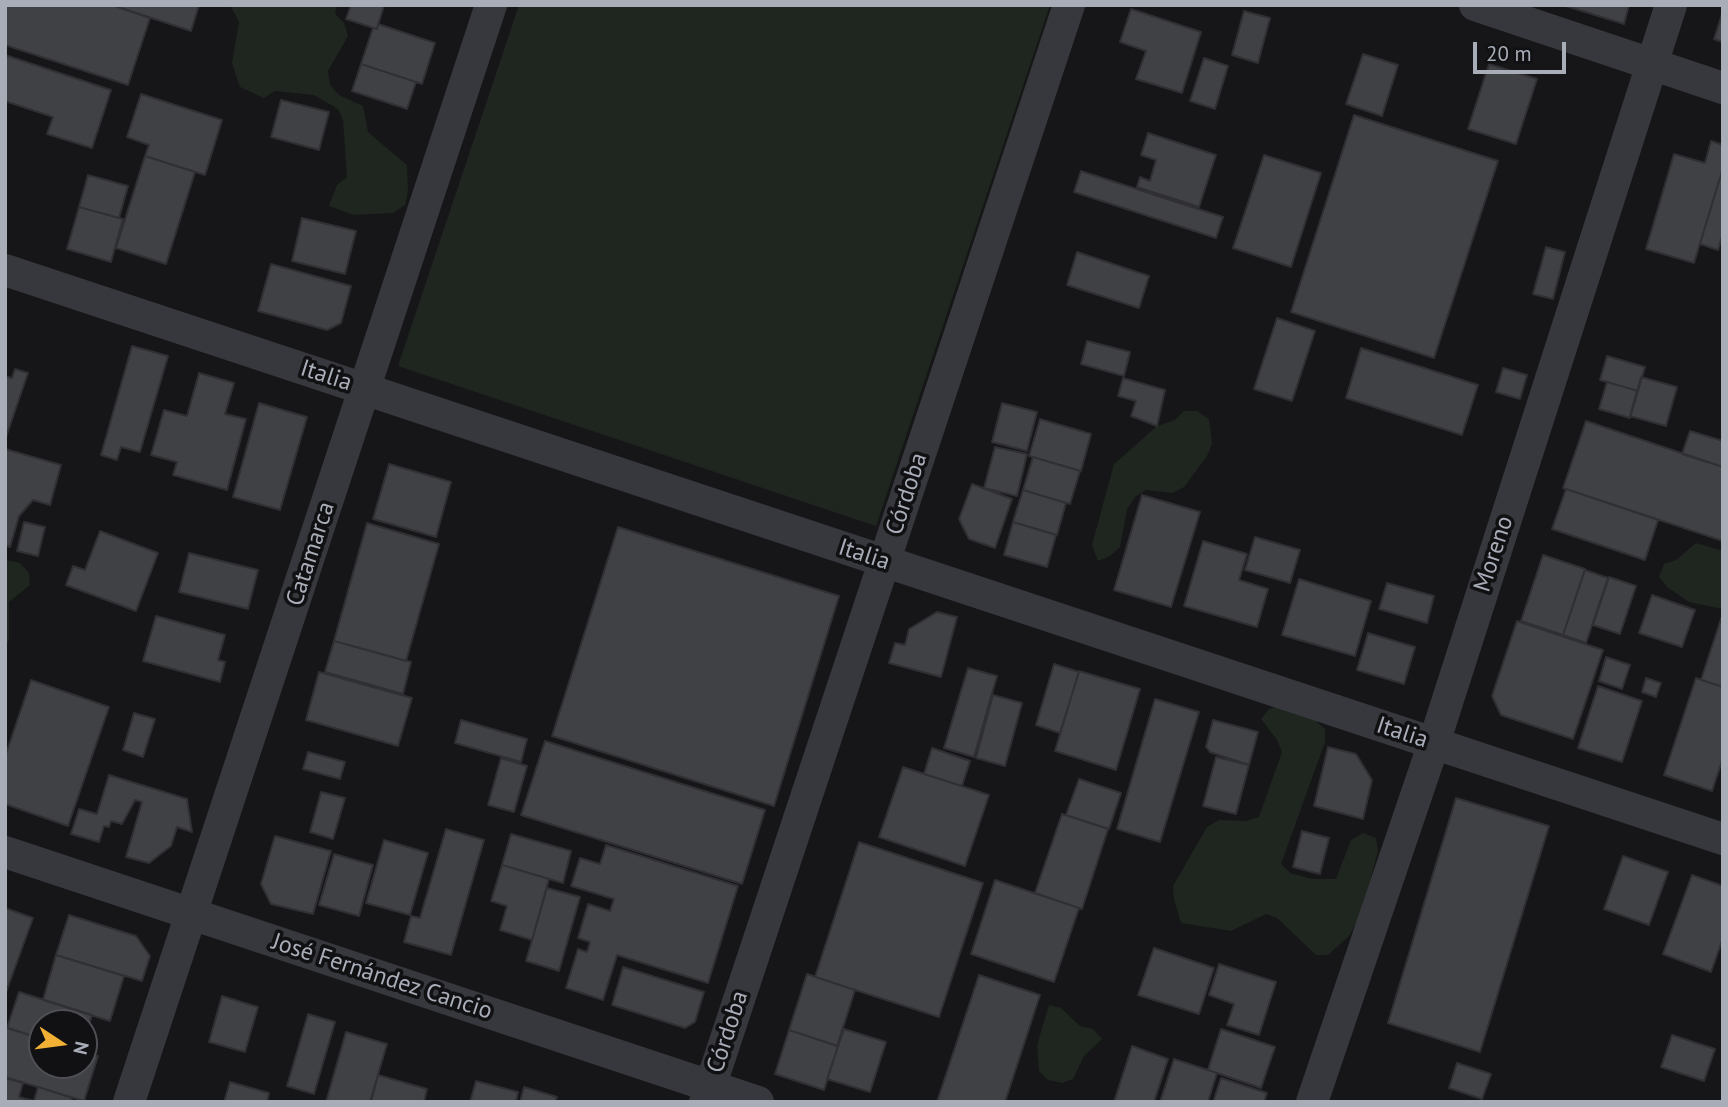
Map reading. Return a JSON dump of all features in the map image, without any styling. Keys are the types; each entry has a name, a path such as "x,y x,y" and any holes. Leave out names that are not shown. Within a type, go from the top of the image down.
{"street":[{"name":"Catamarca","path":"129,1102 491,5"},
{"name":"Córdoba","path":"708,1094 1069,5"},
{"path":"1475,5 1723,88"},
{"name":"Moreno","path":"1312,1102 1434,743 1671,5"},
{"name":"Italia","path":"5,270 1723,839"},
{"name":"José Fernández Cancio","path":"5,852 708,1094 758,1102"}],"shaded area":[{"path":"230,5 337,5 335,14 344,23 348,36 328,71 330,85 339,95 363,106 368,132 407,165 408,192 405,205 393,213 354,215 329,206 337,185 347,177 343,120 338,109 314,95 275,91 264,98 240,87 232,63 239,22"},
{"path":"519,5 1050,5 876,526 398,366"},
{"path":"1184,411 1197,411 1209,419 1212,444 1207,456 1184,487 1173,493 1146,490 1135,497 1127,509 1120,547 1110,556 1098,561 1092,545 1114,464 1157,426 1175,420"},
{"path":"1696,543 1723,551 1723,609 1689,602 1667,587 1659,577 1664,564 1676,560"},
{"path":"5,560 20,563 29,573 30,585 9,602 9,640 5,647"},
{"path":"1282,705 1306,712 1325,729 1325,742 1281,864 1290,873 1312,879 1336,879 1351,840 1363,833 1376,838 1378,851 1361,916 1348,937 1328,955 1316,955 1277,918 1266,914 1231,931 1181,923 1174,899 1173,886 1207,827 1219,820 1246,821 1259,817 1282,752 1277,740 1261,719 1269,709"},
{"path":"1049,1005 1061,1008 1080,1026 1093,1029 1102,1039 1084,1056 1073,1079 1062,1083 1048,1080 1039,1071 1037,1045"}],"building":[{"path":"5,5 112,5 150,18 128,85 5,45"},
{"path":"112,5 199,5 191,31"},
{"path":"351,5 384,5 377,29 346,19"},
{"path":"1563,5 1629,5 1624,24"},
{"path":"1131,9 1201,32 1182,93 1136,79 1146,51 1120,42"},
{"path":"1244,11 1270,18 1258,63 1232,55"},
{"path":"1723,11 1723,42 1714,39"},
{"path":"378,24 435,43 422,84 361,64 373,28 377,29"},
{"path":"1363,54 1398,65 1382,116 1346,104"},
{"path":"5,55 111,90 92,148 47,134 53,117 5,101"},
{"path":"1204,58 1228,66 1215,109 1190,101"},
{"path":"361,64 416,82 407,109 352,91"},
{"path":"1489,64 1537,79 1516,144 1468,129"},
{"path":"141,94 222,120 205,175 145,156 149,145 127,137"},
{"path":"281,100 329,112 319,150 271,137"},
{"path":"1354,115 1498,161 1434,358 1291,312"},
{"path":"1148,133 1216,155 1199,207 1137,187 1140,177 1150,181 1156,160 1141,155"},
{"path":"1711,141 1723,145 1723,168 1694,263 1646,249 1674,154 1705,163"},
{"path":"1264,155 1321,173 1291,267 1233,248"},
{"path":"145,156 195,172 166,264 116,248"},
{"path":"1723,168 1723,233 1718,250 1700,244"},
{"path":"1081,171 1223,217 1216,238 1074,192"},
{"path":"88,175 128,186 119,218 79,207"},
{"path":"79,207 123,219 111,262 67,249"},
{"path":"302,218 356,231 345,274 292,261"},
{"path":"1546,247 1565,252 1553,299 1533,294"},
{"path":"1077,252 1149,276 1139,308 1067,285"},
{"path":"271,264 351,286 341,323 327,330 258,311"},
{"path":"1277,318 1315,331 1292,401 1254,389"},
{"path":"1087,341 1130,352 1124,376 1081,364"},
{"path":"132,346 168,356 140,452 121,447 117,460 101,455"},
{"path":"1361,348 1478,385 1462,435 1346,398"},
{"path":"1607,356 1645,367 1638,391 1600,380"},
{"path":"1503,368 1527,375 1520,399 1496,392"},
{"path":"15,369 28,373 5,440 5,376 12,378"},
{"path":"199,373 234,383 225,414 246,419 227,490 173,475 177,462 151,455 164,410 187,416"},
{"path":"1641,377 1677,387 1666,426 1630,416"},
{"path":"1123,378 1165,390 1157,426 1131,416 1136,401 1118,396"},
{"path":"1607,382 1638,391 1630,418 1599,409"},
{"path":"259,403 307,417 280,510 233,497"},
{"path":"1002,403 1037,412 1027,451 992,442"},
{"path":"1040,419 1091,434 1081,471 1029,456"},
{"path":"1586,421 1723,467 1723,541 1563,488"},
{"path":"1690,431 1723,441 1723,467 1682,454"},
{"path":"995,447 1027,454 1017,496 984,488"},
{"path":"5,449 61,465 50,505 33,500 19,516 10,547 5,545"},
{"path":"1033,457 1080,471 1070,504 1023,490"},
{"path":"389,464 451,482 436,537 373,519"},
{"path":"972,484 1012,499 995,548 969,539 959,519"},
{"path":"1566,489 1658,520 1645,560 1552,529"},
{"path":"1023,490 1066,503 1057,535 1013,522"},
{"path":"1142,495 1200,512 1171,607 1114,590"},
{"path":"24,522 45,527 38,556 17,551"},
{"path":"1013,522 1056,535 1047,567 1004,555"},
{"path":"367,523 439,544 406,661 334,641"},
{"path":"618,527 839,596 774,806 552,736"},
{"path":"100,531 158,553 136,611 66,585 73,566 85,570"},
{"path":"1255,537 1300,550 1290,583 1245,570"},
{"path":"1203,541 1247,554 1239,580 1268,589 1257,627 1184,606"},
{"path":"189,553 258,570 248,609 179,592"},
{"path":"1543,555 1585,569 1563,635 1521,621"},
{"path":"1585,570 1608,578 1586,643 1563,635"},
{"path":"1609,577 1636,586 1620,634 1593,625"},
{"path":"1299,579 1371,601 1355,656 1282,635"},
{"path":"1387,583 1434,596 1427,623 1379,609"},
{"path":"1652,595 1695,610 1682,647 1639,633"},
{"path":"937,612 957,617 941,677 889,663 895,643 905,645 909,629"},
{"path":"156,616 225,635 218,660 225,662 220,682 143,661"},
{"path":"1723,616 1723,687 1701,680"},
{"path":"1517,621 1603,650 1573,739 1501,715 1492,696"},
{"path":"1368,633 1415,647 1404,684 1357,670"},
{"path":"334,641 411,662 403,694 325,672"},
{"path":"1606,657 1630,665 1622,689 1599,681"},
{"path":"1054,664 1079,672 1060,733 1036,725"},
{"path":"968,668 997,676 974,757 944,748"},
{"path":"1079,671 1140,689 1116,770 1055,751"},
{"path":"319,672 412,698 398,746 306,720"},
{"path":"1646,678 1661,683 1656,697 1642,692"},
{"path":"1696,678 1723,687 1723,758 1712,791 1664,775"},
{"path":"31,680 109,707 68,826 5,804 5,757"},
{"path":"1598,686 1642,701 1622,762 1578,748"},
{"path":"993,695 1022,703 1005,766 976,758"},
{"path":"1155,699 1199,712 1160,842 1117,829"},
{"path":"134,713 155,719 143,757 123,750"},
{"path":"461,720 527,739 521,762 455,743"},
{"path":"1213,720 1258,732 1249,765 1210,752 1206,747"},
{"path":"545,741 765,810 742,884 521,815"},
{"path":"1328,747 1356,754 1372,780 1363,819 1314,806"},
{"path":"932,748 970,761 962,786 924,774"},
{"path":"308,752 345,762 340,779 303,769"},
{"path":"1216,757 1249,765 1236,814 1203,806"},
{"path":"501,758 527,766 514,812 488,805"},
{"path":"903,767 989,795 965,866 879,837"},
{"path":"109,775 187,799 192,832 177,827 171,846 149,863 126,857 142,802 135,800 122,824 111,821 109,827 104,826 99,842 71,834 79,809 97,814"},
{"path":"1079,779 1121,793 1109,829 1066,815"},
{"path":"321,792 345,798 333,839 310,832"},
{"path":"1456,798 1549,826 1480,1052 1388,1023"},
{"path":"1062,814 1108,829 1082,909 1035,893"},
{"path":"446,829 484,840 451,955 404,942 411,916 420,918"},
{"path":"1302,831 1329,838 1320,874 1293,867"},
{"path":"511,834 571,851 563,883 502,865"},
{"path":"275,836 331,851 313,914 271,904 261,884"},
{"path":"384,840 428,853 410,915 366,903"},
{"path":"859,842 983,883 939,1017 815,977"},
{"path":"606,845 738,886 708,983 617,955 603,1000 566,988 578,949 587,952 590,942 578,938 588,904 610,911 614,899 571,886 580,858 600,864"},
{"path":"334,854 373,865 359,916 319,905"},
{"path":"1623,856 1668,872 1649,925 1604,909"},
{"path":"502,865 549,879 532,940 500,930 507,906 491,901"},
{"path":"1692,875 1723,886 1723,938 1711,972 1663,954"},
{"path":"995,880 1079,908 1054,982 971,954"},
{"path":"547,888 580,897 559,971 526,961"},
{"path":"5,908 33,918 5,995"},
{"path":"69,915 136,936 150,956 142,981 56,955"},
{"path":"1154,948 1214,968 1199,1014 1138,995"},
{"path":"56,955 124,976 110,1021 98,1017 98,1009 72,1009 43,1000"},
{"path":"1219,964 1276,982 1259,1035 1227,1025 1234,1004 1209,995"},
{"path":"623,967 704,992 695,1022 685,1028 612,1005"},
{"path":"807,974 855,990 837,1046 789,1030"},
{"path":"979,975 1040,995 1005,1102 937,1102"},
{"path":"19,992 73,1009 28,1009 28,1035 7,1028"},
{"path":"222,996 258,1007 245,1052 209,1042"},
{"path":"308,1014 335,1022 314,1094 287,1086"},
{"path":"5,1027 28,1034 28,1079 91,1079 84,1101 5,1077"},
{"path":"844,1029 886,1042 870,1092 827,1079"},
{"path":"1221,1029 1275,1047 1261,1088 1208,1070"},
{"path":"789,1030 838,1046 824,1090 775,1074"},
{"path":"346,1032 387,1044 370,1102 326,1102"},
{"path":"1672,1035 1715,1049 1704,1081 1661,1067"},
{"path":"1132,1046 1168,1059 1154,1102 1114,1102"},
{"path":"1174,1059 1217,1073 1208,1102 1160,1102"},
{"path":"1457,1063 1491,1074 1482,1099 1449,1088"},
{"path":"378,1075 427,1089 424,1102 371,1102"},
{"path":"5,1078 23,1083 19,1097 34,1101 38,1087 72,1098 71,1102 5,1102"},
{"path":"1221,1078 1267,1093 1264,1102 1213,1102"},
{"path":"476,1081 518,1092 516,1102 470,1102"},
{"path":"230,1082 269,1093 267,1102 224,1102"},
{"path":"524,1087 557,1097 555,1102 520,1102"}]}
